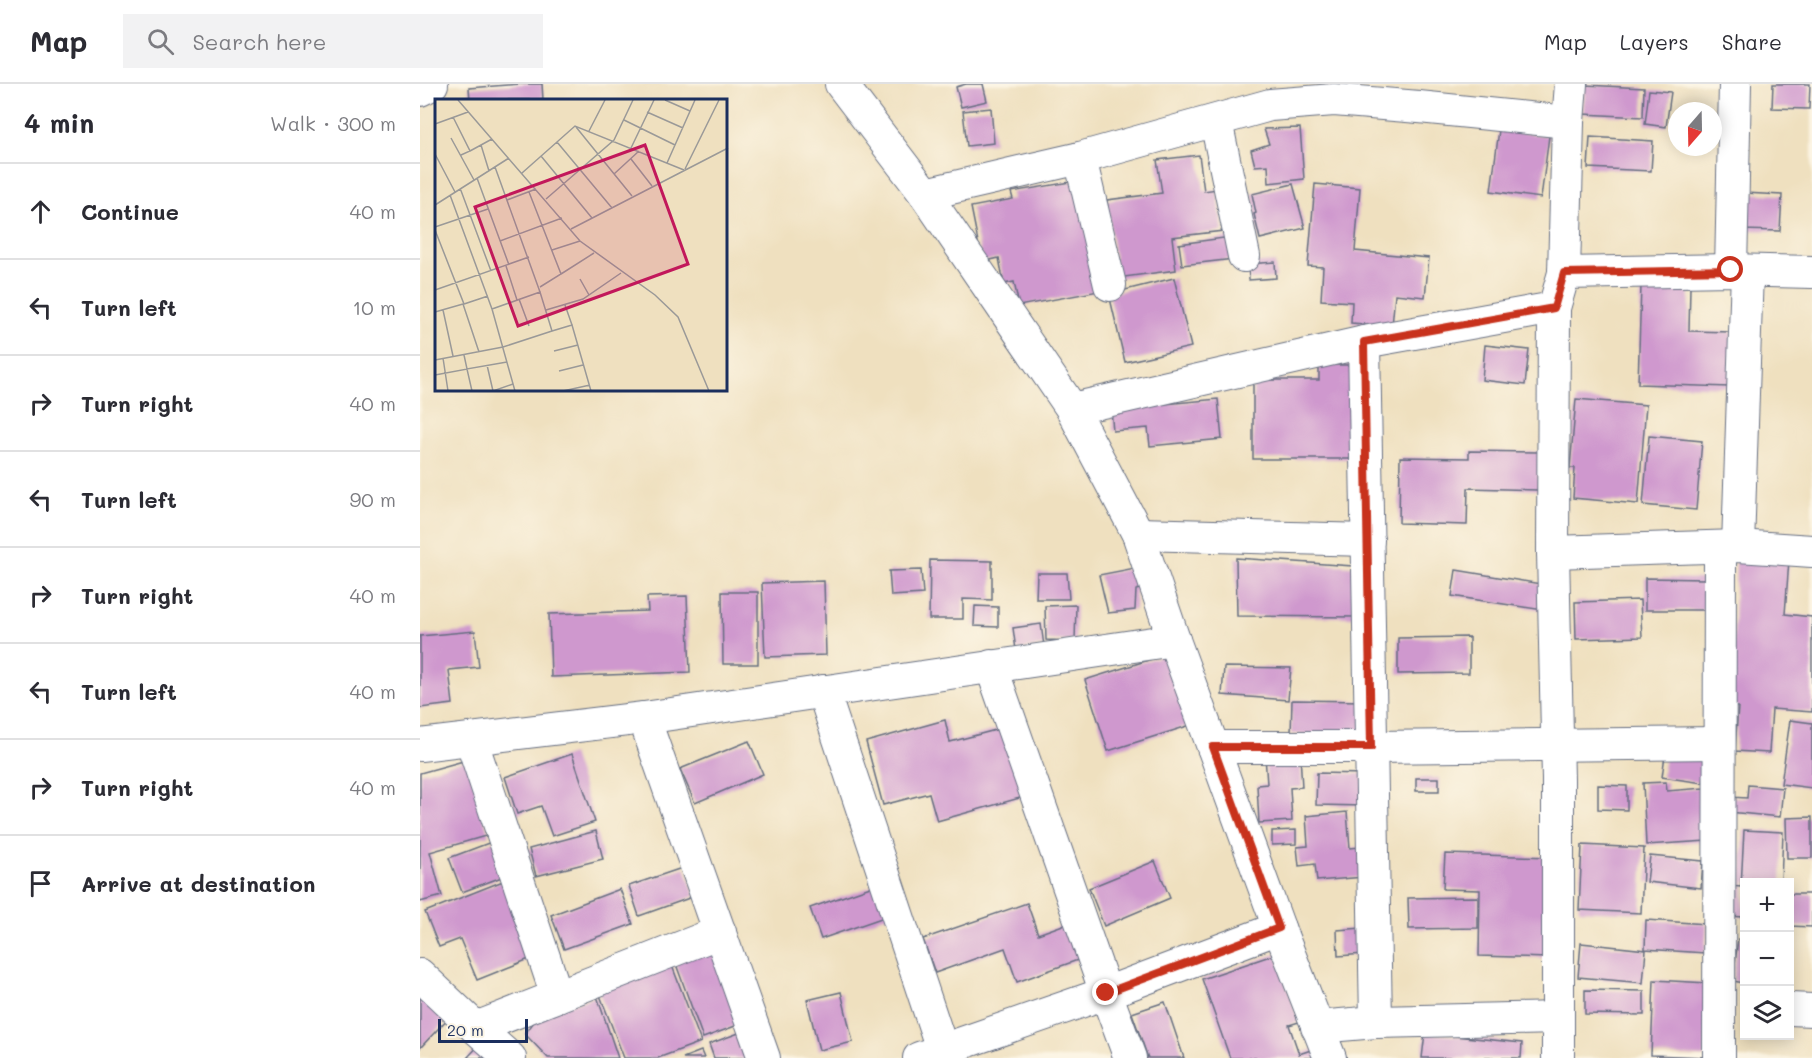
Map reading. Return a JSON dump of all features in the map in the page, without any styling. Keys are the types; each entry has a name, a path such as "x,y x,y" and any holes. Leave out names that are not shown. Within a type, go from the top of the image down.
{"street":[{"path":"420,90 432,84"},
{"path":"841,84 925,194 1072,409 1138,534 1174,640 1279,928 1330,1058"},
{"path":"1558,1058 1557,744 1552,552 1554,308 1564,273 1571,84"},
{"path":"1719,1058 1732,1008 1719,743 1739,271 1735,84"},
{"path":"925,194 1080,158 1270,105 1419,95 1568,122"},
{"path":"1216,121 1244,256"},
{"path":"1080,158 1110,285"},
{"path":"1564,273 1812,272"},
{"path":"1072,409 1364,342 1554,308"},
{"path":"1364,342 1376,1022"},
{"path":"1138,534 1368,540"},
{"path":"1552,552 1729,546 1812,551"},
{"path":"420,745 644,718 1174,640"},
{"path":"992,666 1130,1058"},
{"path":"823,692 936,1055 1279,928"},
{"path":"644,718 764,1058"},
{"path":"471,739 557,996"},
{"path":"1213,747 1719,743"},
{"path":"476,1028 720,932"},
{"path":"420,975 510,1058"},
{"path":"1794,1009 1812,1010"},
{"path":"1317,1026 1376,1022 1558,1018"}],"building":[{"path":"542,84 543,99 470,99 469,88"},
{"path":"966,84 983,84 987,101 961,107 956,87"},
{"path":"1773,84 1810,84 1809,109 1772,108"},
{"path":"1585,85 1644,88 1643,117 1583,114"},
{"path":"1649,90 1671,92 1666,127 1645,124"},
{"path":"991,108 994,143 967,146 963,111"},
{"path":"1300,128 1304,179 1269,183 1268,165 1255,166 1251,150 1269,144 1264,129"},
{"path":"1499,130 1549,136 1541,198 1491,191"},
{"path":"1590,137 1653,141 1651,171 1588,168"},
{"path":"1199,155 1204,191 1217,189 1223,231 1172,237 1176,270 1117,278 1107,200 1162,193 1157,160"},
{"path":"1076,181 1099,291 1019,306 1014,282 1004,284 999,258 982,262 971,207 1013,199 1011,192"},
{"path":"1293,184 1305,228 1260,239 1252,194"},
{"path":"1315,184 1360,188 1355,251 1429,258 1425,297 1395,294 1392,326 1351,323 1352,302 1321,300 1323,267 1308,266"},
{"path":"1744,193 1782,195 1780,231 1742,230"},
{"path":"1231,237 1234,259 1182,265 1179,244"},
{"path":"1275,262 1276,278 1249,280 1248,264"},
{"path":"1174,278 1191,347 1125,362 1109,294"},
{"path":"1641,285 1690,287 1689,331 1732,332 1730,387 1638,384"},
{"path":"1485,345 1529,350 1525,385 1482,380"},
{"path":"1319,365 1354,365 1353,459 1253,459 1253,380 1319,380"},
{"path":"1218,399 1222,439 1150,446 1148,428 1113,431 1111,409"},
{"path":"1576,399 1646,405 1638,504 1573,498 1575,468 1570,468"},
{"path":"1649,436 1702,441 1696,510 1643,505"},
{"path":"1469,451 1539,452 1538,490 1468,488 1467,525 1399,523 1400,457 1469,458"},
{"path":"1736,556 1789,560 1785,614 1812,617 1812,712 1772,709 1769,753 1735,751 1738,707 1732,707"},
{"path":"1236,558 1353,566 1359,617 1237,616"},
{"path":"930,560 992,561 992,600 963,599 963,619 929,619"},
{"path":"1140,567 1147,587 1136,590 1135,610 1108,613 1099,575"},
{"path":"921,570 923,594 891,596 889,571"},
{"path":"1456,570 1547,585 1543,610 1452,596"},
{"path":"1037,573 1067,573 1069,599 1036,599"},
{"path":"1645,578 1705,579 1705,610 1645,610"},
{"path":"824,581 826,655 765,657 762,583"},
{"path":"722,592 758,592 758,664 723,664"},
{"path":"687,596 690,672 551,677 549,614 648,611 647,597"},
{"path":"1640,600 1642,637 1576,639 1575,602"},
{"path":"1076,605 1075,641 1046,640 1045,606"},
{"path":"975,606 998,607 998,627 974,626"},
{"path":"1041,624 1044,646 1016,650 1013,628"},
{"path":"475,631 479,667 449,670 453,704 420,708 420,636"},
{"path":"1469,637 1469,673 1398,674 1398,638"},
{"path":"1168,654 1191,725 1108,751 1085,680"},
{"path":"1224,667 1291,668 1288,700 1222,695"},
{"path":"1292,700 1364,701 1363,735 1291,734"},
{"path":"945,720 950,742 1007,727 1027,796 937,821 929,793 883,805 866,742"},
{"path":"1790,720 1812,723 1812,788 1781,784"},
{"path":"749,741 763,774 695,803 680,769"},
{"path":"1666,748 1707,753 1703,783 1662,777"},
{"path":"572,754 595,822 552,836 541,806 517,814 505,777"},
{"path":"1300,755 1302,787 1290,788 1292,821 1259,823 1257,785 1267,784 1265,756"},
{"path":"467,760 489,835 430,852 442,896 420,902 420,773"},
{"path":"1317,773 1366,774 1366,806 1316,805"},
{"path":"1416,778 1439,778 1439,791 1416,791"},
{"path":"1666,782 1667,791 1704,788 1707,841 1646,845 1643,783"},
{"path":"1598,785 1627,786 1627,810 1598,809"},
{"path":"1748,785 1783,788 1780,817 1729,812 1730,797 1747,798"},
{"path":"1347,812 1350,848 1361,847 1364,877 1317,881 1315,864 1299,866 1297,847 1308,846 1306,816"},
{"path":"1812,817 1812,858 1787,858 1786,818"},
{"path":"1296,830 1296,844 1272,845 1272,831"},
{"path":"1744,830 1783,832 1781,878 1741,878"},
{"path":"596,831 603,859 536,876 529,849"},
{"path":"494,841 507,875 462,892 449,858"},
{"path":"1582,845 1644,848 1641,913 1579,910"},
{"path":"1445,854 1551,857 1548,958 1479,956 1480,890 1443,889"},
{"path":"1650,856 1703,861 1701,888 1647,882"},
{"path":"1155,861 1170,898 1104,926 1089,888"},
{"path":"685,867 695,896 639,916 629,886"},
{"path":"508,879 539,955 477,980 460,939 439,947 425,912"},
{"path":"879,884 890,915 821,939 810,908"},
{"path":"1730,886 1740,887 1740,917 1728,916"},
{"path":"620,889 633,924 564,949 551,915"},
{"path":"1794,894 1812,894 1812,927 1794,926"},
{"path":"1478,897 1478,928 1409,929 1408,898"},
{"path":"1027,903 1038,934 1074,921 1086,957 1017,982 1005,948 935,973 923,939"},
{"path":"1646,920 1707,924 1705,953 1645,949"},
{"path":"1362,928 1364,954 1338,956 1337,930"},
{"path":"1738,939 1740,939 1740,982 1733,981"},
{"path":"715,940 746,1022 703,1038 673,956"},
{"path":"1581,943 1646,950 1643,983 1578,977"},
{"path":"1276,954 1299,1022 1289,1025 1299,1054 1317,1048 1321,1058 1230,1058 1202,979"},
{"path":"671,963 701,1042 658,1058 624,1058 598,990"},
{"path":"1654,980 1708,983 1705,1057 1651,1055"},
{"path":"420,984 452,1014 420,1048"},
{"path":"1585,990 1644,991 1644,1015 1585,1014"},
{"path":"841,992 853,1042 819,1050 807,1000"},
{"path":"597,996 618,1058 548,1058 525,1034 539,1015"},
{"path":"1165,1002 1184,1058 1148,1058 1132,1013"},
{"path":"747,1030 758,1058 714,1058 709,1044"},
{"path":"1425,1033 1522,1043 1521,1058 1422,1058"},
{"path":"483,1041 500,1058 467,1058"},
{"path":"701,1051 704,1058 683,1058"}],"route":[{"path":"1106,993 1279,928 1213,747 1371,747 1364,342 1554,308 1564,273 1731,270"}]}
